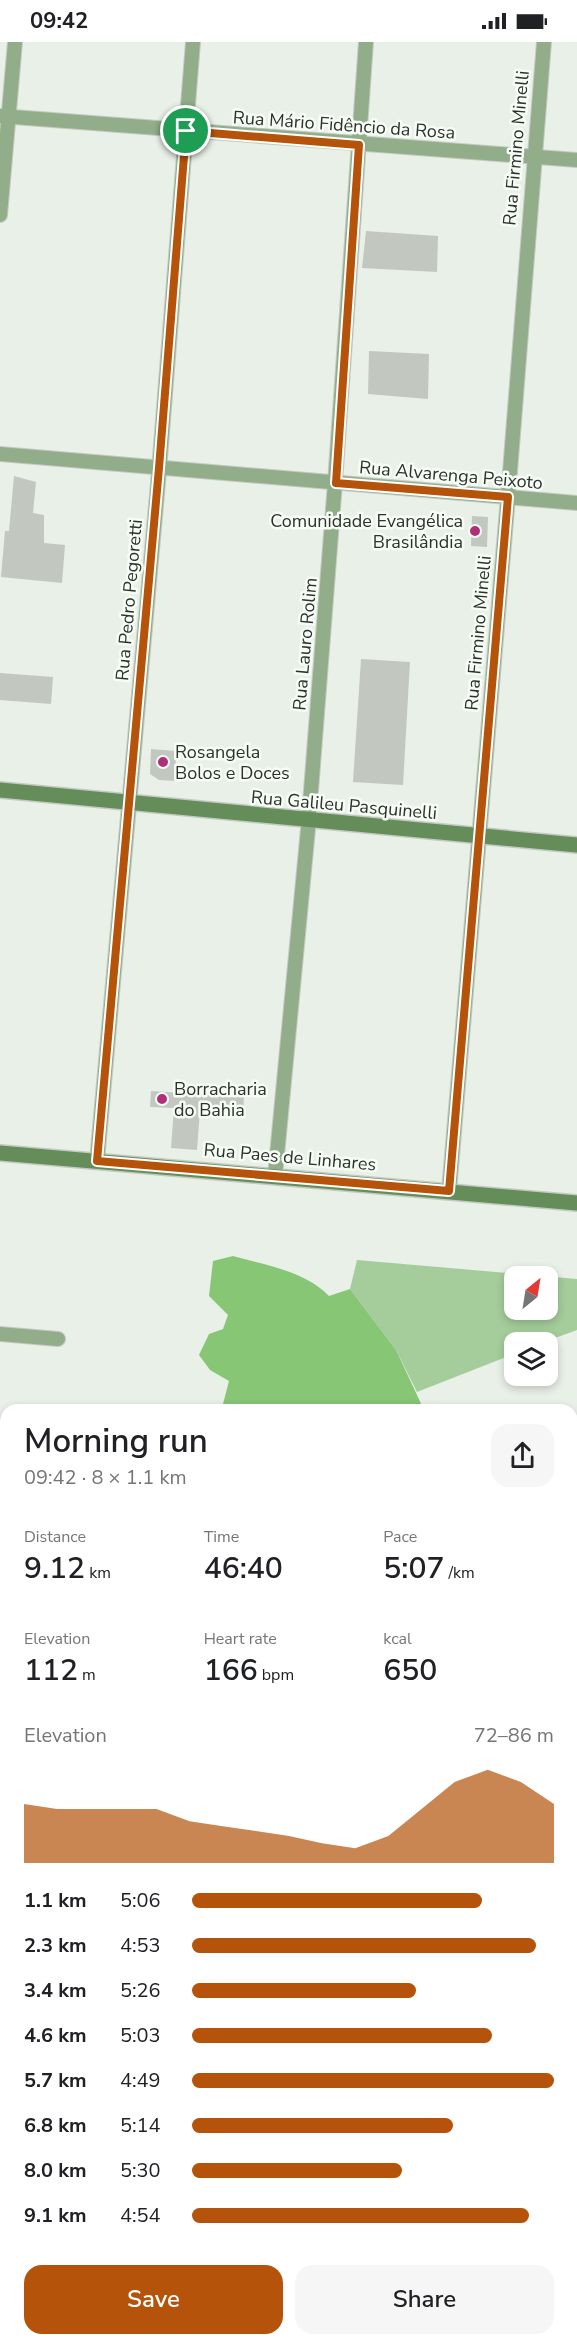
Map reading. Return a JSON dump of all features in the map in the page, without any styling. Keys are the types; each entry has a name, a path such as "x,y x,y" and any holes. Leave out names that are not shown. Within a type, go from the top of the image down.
{"street":[{"path":"0,214 4,117 15,42"},
{"name":"Rua Pedro Pegoretti","path":"97,1161 159,468 194,42"},
{"name":"Rua Lauro Rolim","path":"274,1176 309,821 336,483 366,42"},
{"name":"Rua Firmino Minelli","path":"449,1191 508,497 543,42"},
{"name":"Rua Mário Fidêncio da Rosa","path":"4,117 577,160"},
{"name":"Rua Alvarenga Peixoto","path":"0,454 577,503"},
{"name":"Rua Galileu Pasquinelli","path":"0,790 577,845"},
{"name":"Rua Paes de Linhares","path":"0,1153 577,1203"},
{"path":"0,1334 58,1339"}],"green space":[{"path":"233,1256 271,1266 308,1280 329,1296 350,1289 396,1350 421,1404 223,1404 229,1381 210,1370 199,1355 209,1334 223,1329 228,1315 209,1296 213,1261"},
{"path":"357,1260 504,1273 504,1320 558,1320 558,1277 577,1279 577,1330 558,1337 558,1332 504,1332 504,1358 417,1392 396,1350 350,1289"}],"building":[{"path":"366,231 438,236 437,272 362,268"},
{"path":"369,351 429,354 428,399 368,394"},
{"path":"14,476 36,482 33,513 44,515 44,543 65,545 62,583 1,577 5,531 9,531"},
{"path":"472,516 488,517 487,547 471,546"},
{"path":"361,659 410,662 403,785 353,782"},
{"path":"0,673 53,677 51,704 0,700"},
{"name":"Rosangela Bolos e Doces","path":"151,749 176,751 175,781 159,780 150,774"},
{"path":"151,1091 244,1097 243,1112 200,1109 197,1150 171,1148 174,1108 150,1107"}],"place":[{"name":"Comunidade Evangélica Brasilândia","path":"475,531"},
{"name":"Rosangela Bolos e Doces","path":"163,762"},
{"name":"Borracharia do Bahia","path":"162,1099"}],"route":[{"path":"186,131 359,145 336,483 508,497 449,1191 97,1161 159,468 186,131"}]}
